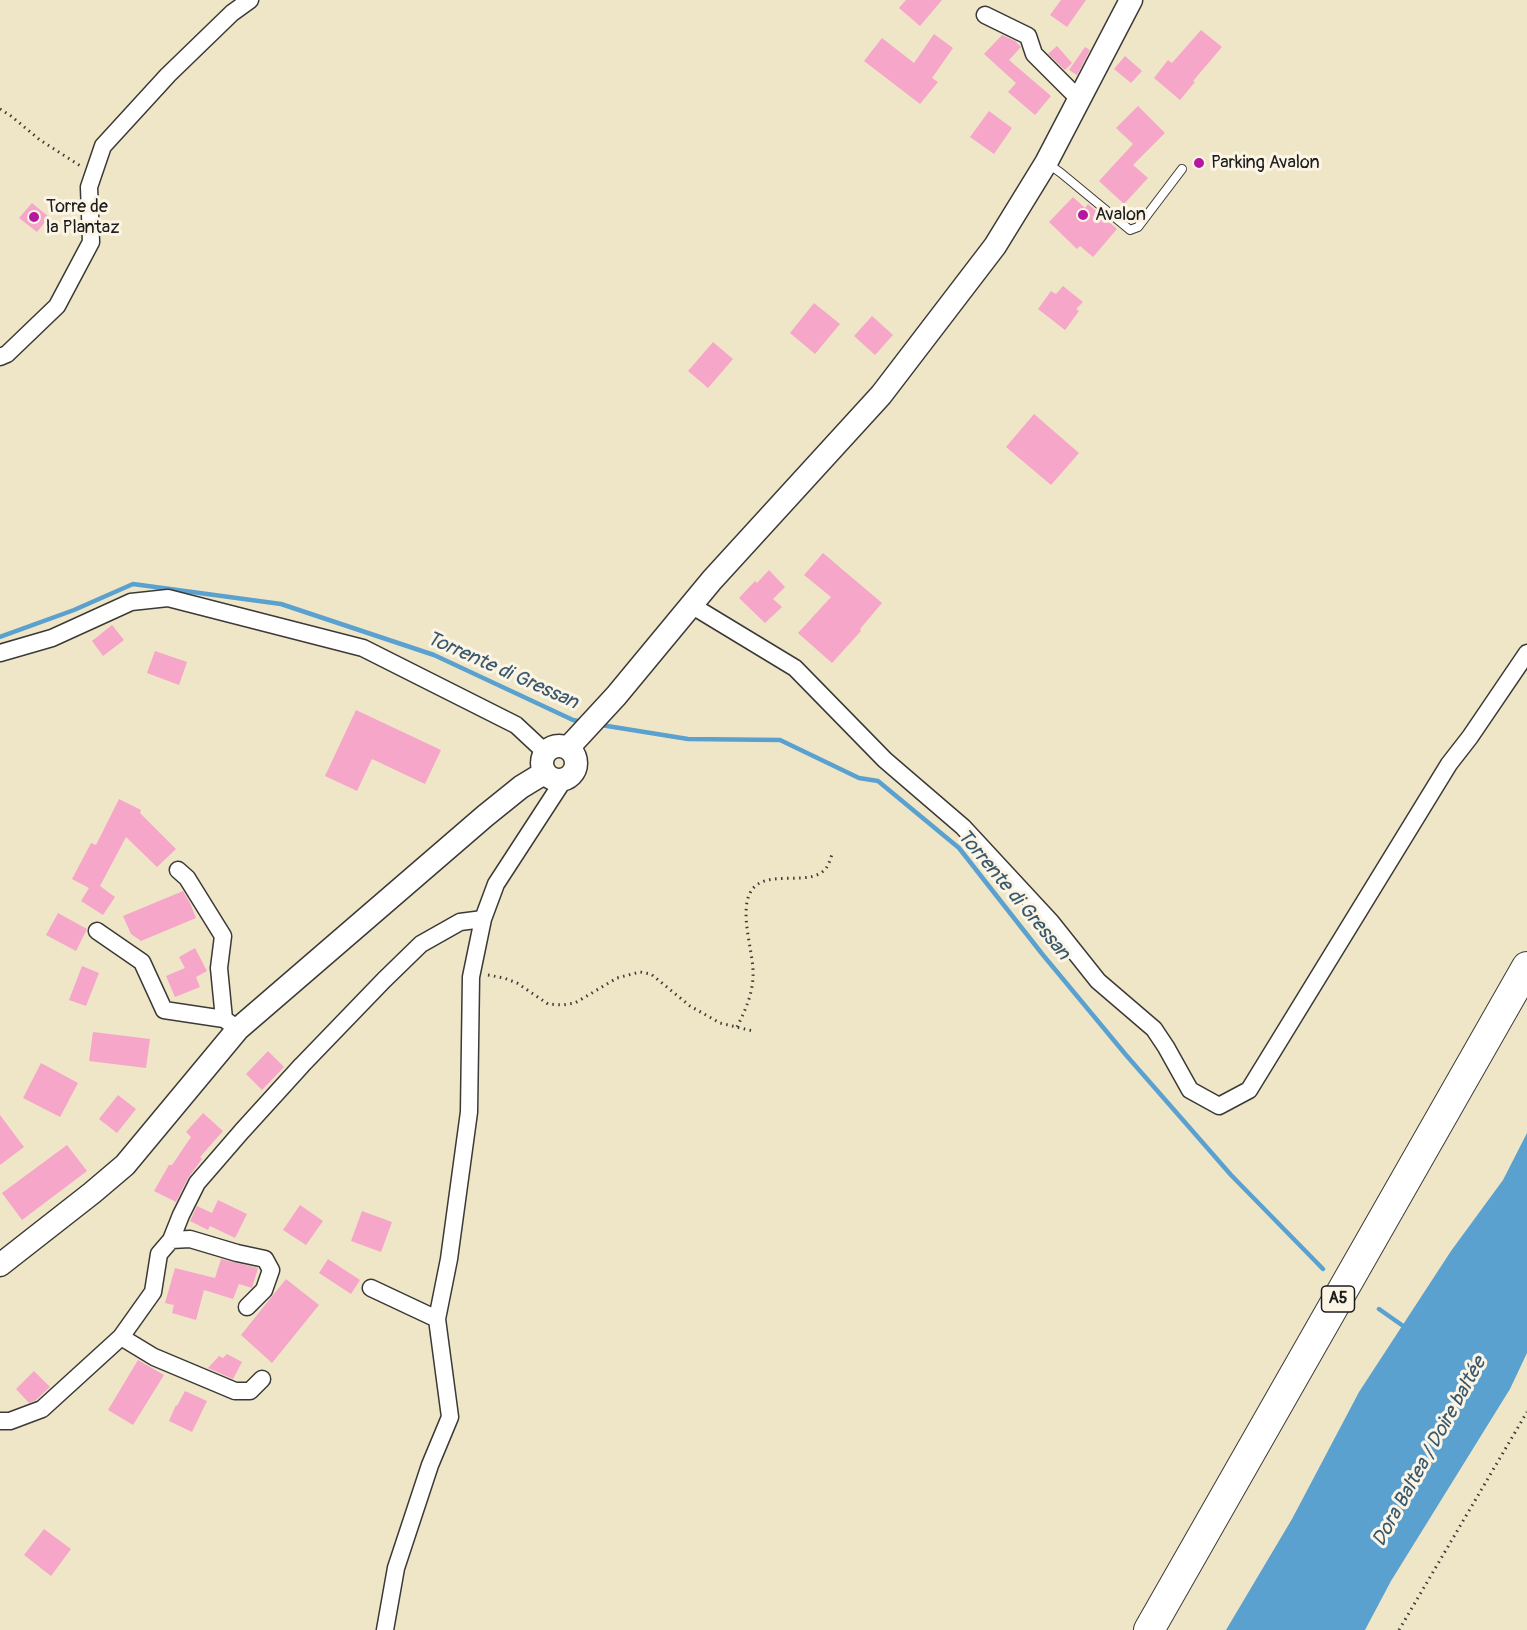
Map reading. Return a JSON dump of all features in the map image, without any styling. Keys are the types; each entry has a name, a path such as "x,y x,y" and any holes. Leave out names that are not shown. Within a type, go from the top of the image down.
{"highway":[{"name":"A5","path":"1149,1630 1527,967"},
{"name":"A5","path":"1171,1630 1527,1006"}],"main road":[{"path":"568,748 616,696 691,605 881,395 995,246 1046,163 1131,0"},
{"path":"0,1265 125,1165 231,1024 521,787 551,769 572,775 576,765 575,755 568,748 555,746 551,769"}],"street":[{"path":"0,357 7,354 57,306 92,242 89,187 103,146 168,75 232,13 250,0"},
{"path":"985,15 1028,36 1034,54 1079,99"},
{"path":"0,653 52,638 131,602 168,598 363,648 516,725 551,769 496,884 483,919 471,977 469,1112 449,1259 436,1319 450,1417 430,1465 396,1568 385,1630"},
{"path":"691,605 795,668 885,760 963,827 1051,922 1098,981 1154,1029 1190,1090 1219,1106 1249,1090 1449,764 1527,653"},
{"path":"97,931 142,962 164,1010 231,1024 219,968 224,936 187,878 178,870"},
{"path":"0,1421 10,1421 42,1409 121,1336 153,1292 159,1254 171,1240 197,1183 257,1114 359,1005 421,944 459,922 483,919"},
{"path":"171,1240 190,1239 265,1259 271,1270 264,1290 247,1307"},
{"path":"371,1288 436,1319"},
{"path":"121,1336 154,1357 235,1391 250,1391 262,1379"}],"lane":[{"path":"1046,163 1130,230 1138,227 1182,169"}],"path":[{"path":"0,109 40,140 93,174"},
{"path":"737,1027 750,999 753,970 747,920 747,904 751,890 771,879 805,878 821,873 828,866 833,852"},
{"path":"471,977 487,975 504,978 517,983 548,1004 563,1005 575,1003 617,978 640,972 651,974 690,1006 720,1023 753,1031"},
{"path":"1399,1630 1527,1412"}],"water":[{"name":"Dora Baltea / Doire baltée","path":"1527,1133 1527,1353 1510,1389 1391,1581 1365,1630 1226,1630 1292,1519 1359,1392 1451,1251 1503,1180"}],"building":[{"path":"906,0 942,0 920,26 899,8"},
{"path":"1061,0 1086,0 1067,27 1050,15"},
{"path":"1201,30 1222,47 1180,100 1154,78 1168,60 1172,63"},
{"path":"934,34 953,48 932,78 938,82 920,104 864,61 882,38 914,63"},
{"path":"1002,35 1015,41 1021,47 1009,60 1051,96 1035,115 1008,92 1016,83 984,54"},
{"path":"1057,46 1072,63 1065,70 1048,54"},
{"path":"1085,47 1090,50 1077,75 1069,70"},
{"path":"1125,56 1142,71 1131,83 1114,69"},
{"path":"1138,106 1165,133 1133,165 1148,178 1124,204 1099,181 1133,144 1116,128"},
{"path":"989,111 1012,128 994,154 970,137"},
{"path":"1073,197 1085,208 1088,204 1117,229 1093,257 1080,246 1077,249 1049,222"},
{"name":"Torre de la Plantaz","path":"32,203 49,217 37,232 19,218"},
{"path":"1063,286 1083,302 1076,309 1079,311 1065,330 1038,309 1051,291 1056,294"},
{"path":"814,303 840,324 815,354 790,333"},
{"path":"872,316 893,335 875,355 854,336"},
{"path":"713,342 733,359 708,388 688,371"},
{"path":"1034,414 1079,453 1051,485 1006,447"},
{"path":"823,553 882,603 832,663 798,633 831,597 804,575"},
{"path":"769,570 785,587 773,599 782,607 765,623 739,598"},
{"path":"112,625 124,640 103,656 92,641"},
{"path":"155,651 187,662 179,685 147,673"},
{"path":"356,710 441,750 425,784 372,759 357,791 325,776"},
{"path":"119,799 141,810 140,813 176,849 157,867 126,837 100,886 115,897 103,915 81,901 89,888 72,879 91,843 96,845"},
{"path":"183,891 196,918 141,941 131,934 123,916"},
{"path":"58,913 87,929 76,951 46,935"},
{"path":"195,948 207,971 196,977 200,987 175,997 166,976 185,968 179,957"},
{"path":"82,966 99,973 86,1006 69,1000"},
{"path":"93,1032 150,1039 146,1068 89,1061"},
{"path":"268,1051 284,1067 262,1090 246,1074"},
{"path":"41,1063 78,1083 60,1117 23,1098"},
{"path":"118,1095 136,1109 117,1133 99,1119"},
{"path":"203,1113 223,1131 200,1157 202,1159 188,1178 176,1202 154,1191 169,1165 172,1165 191,1137 186,1132"},
{"path":"0,1115 24,1147 0,1165"},
{"path":"67,1145 87,1171 22,1220 2,1193"},
{"path":"218,1200 247,1214 235,1238 210,1226 208,1230 190,1221 197,1206 212,1213"},
{"path":"300,1205 323,1221 306,1245 283,1230"},
{"path":"362,1211 392,1222 381,1252 351,1241"},
{"path":"221,1259 258,1268 252,1288 239,1284 233,1299 204,1290 196,1320 172,1313 174,1305 165,1303 175,1268 215,1278"},
{"path":"328,1259 360,1280 351,1294 319,1273"},
{"path":"286,1279 319,1305 272,1363 241,1335"},
{"path":"227,1354 242,1362 233,1379 208,1368 219,1356 223,1358"},
{"path":"138,1360 164,1375 133,1425 108,1410"},
{"path":"34,1371 50,1387 36,1400 29,1403 16,1389"},
{"path":"185,1391 207,1401 192,1432 169,1421"},
{"path":"44,1529 71,1549 51,1576 24,1555"}],"waterway":[{"name":"Torrente di Gressan","path":"0,637 74,610 133,584 281,604 434,655 573,720 584,722"},
{"name":"Torrente di Gressan","path":"601,725 688,739 780,740 859,778 878,781 959,848 1043,955 1126,1055 1231,1175 1323,1269"},
{"name":"Torrente di Gressan","path":"1379,1309 1406,1328"}],"place":[{"name":"Parking Avalon","path":"1199,163"},
{"name":"Avalon","path":"1083,215"},
{"name":"Torre de la Plantaz","path":"34,217"}]}
